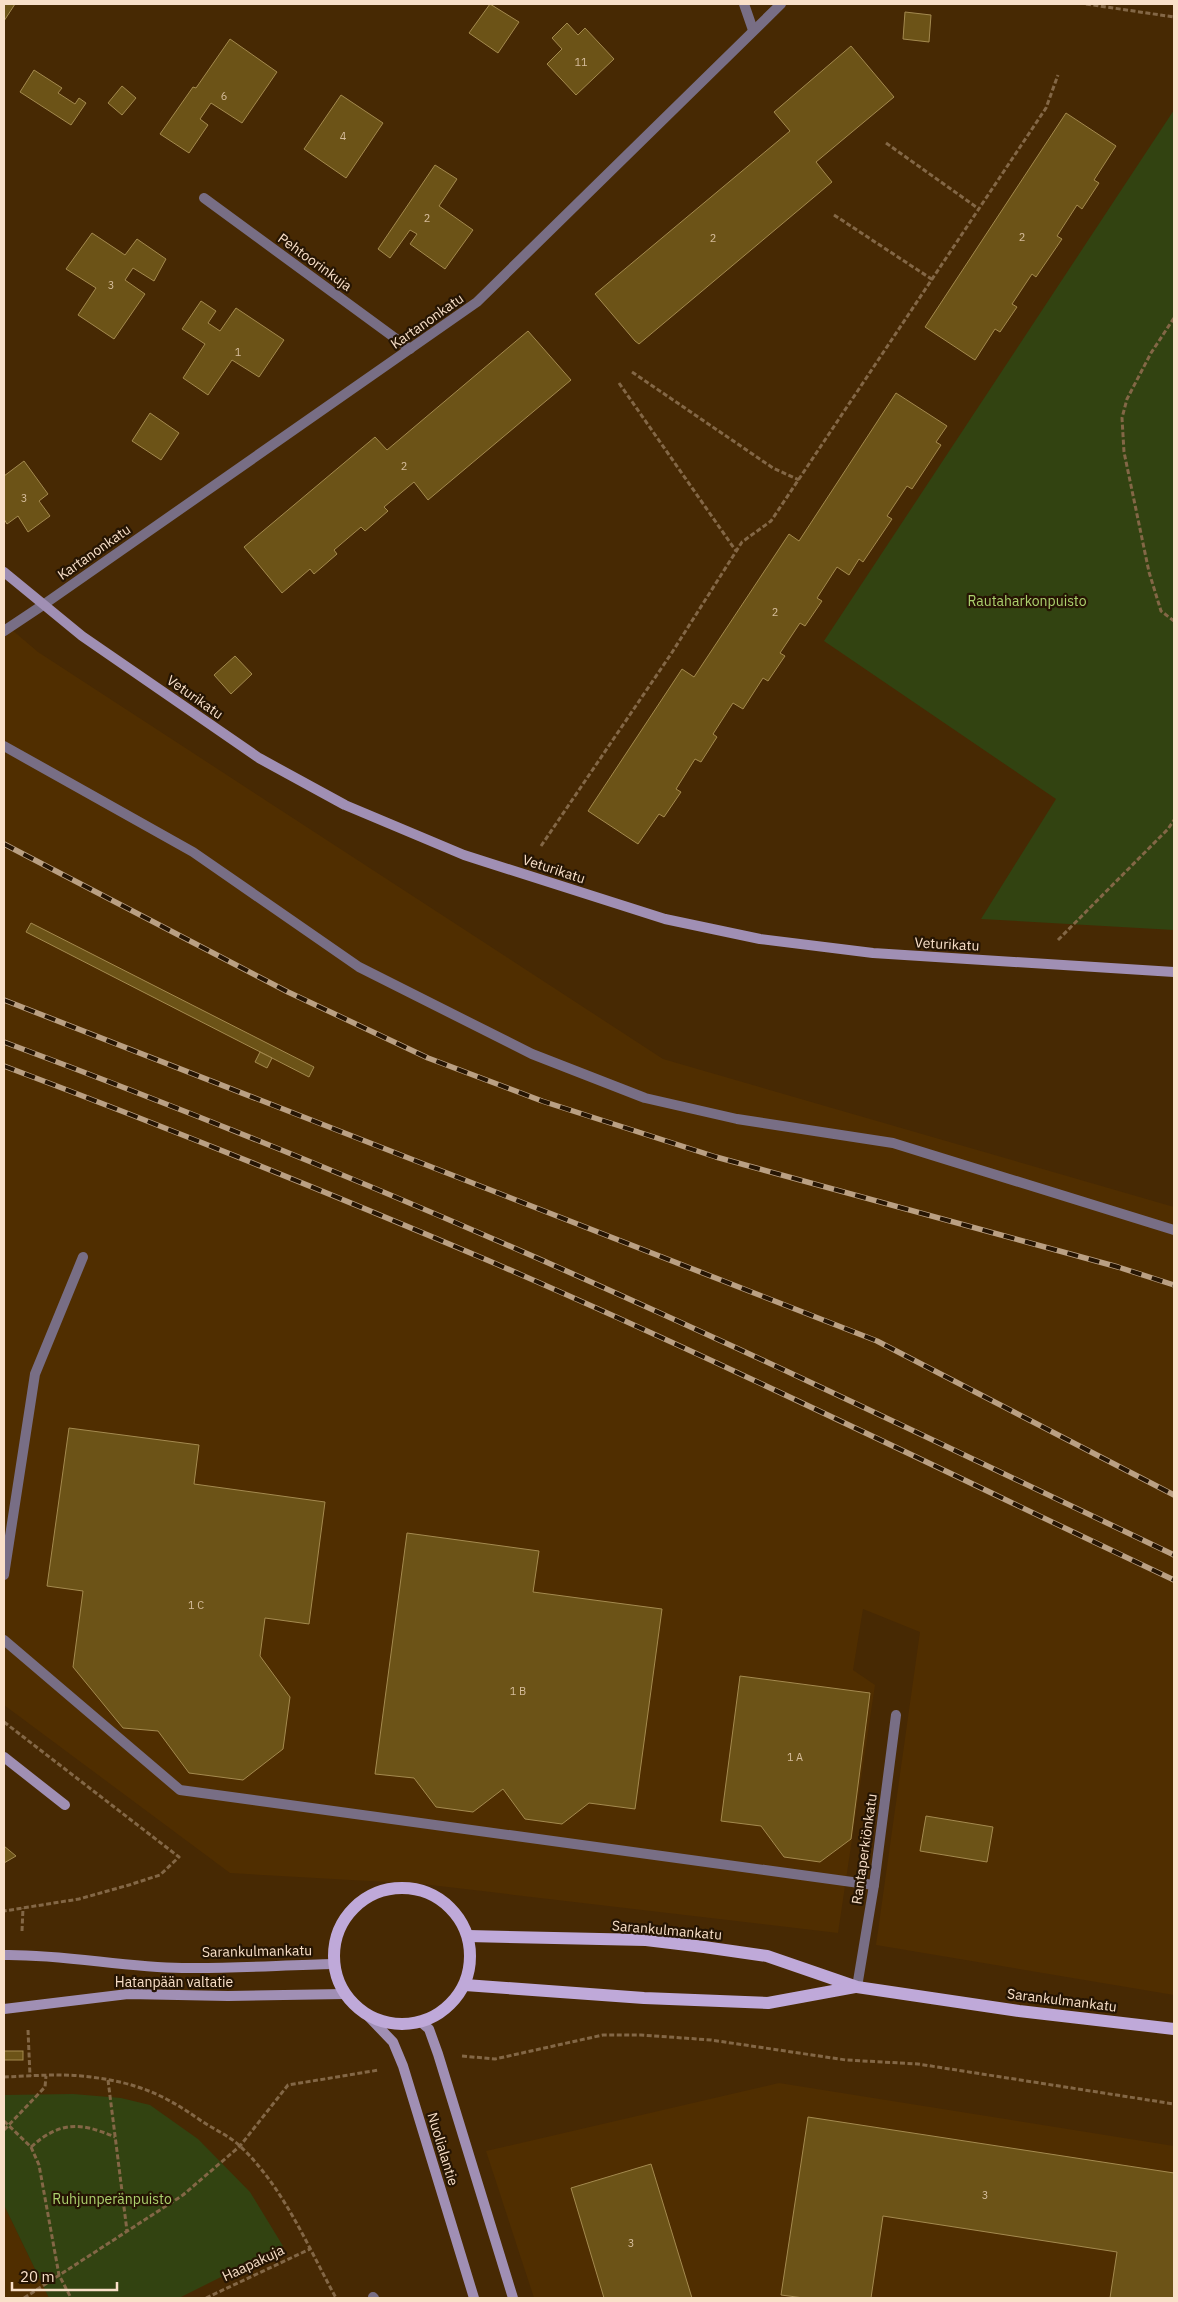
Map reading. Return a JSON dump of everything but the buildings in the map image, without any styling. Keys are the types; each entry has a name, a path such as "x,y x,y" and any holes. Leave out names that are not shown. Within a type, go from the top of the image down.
{"main road":[{"path":"390,1888 415,1888 438,1897 457,1914 468,1936 471,1960 465,1985 448,2008 422,2023 395,2025 369,2017 344,1994 337,1980 334,1964 336,1937 348,1914 367,1897 390,1888"},
{"name":"Sarankulmankatu","path":"468,1936 646,1940 704,1947 766,1956 857,1987 1019,2011 1174,2029"},
{"name":"Sarankulmankatu","path":"465,1985 644,1998 768,2003 857,1987"}],"street":[{"path":"744,4 753,30"},
{"name":"Kartanonkatu","path":"4,631 477,302 781,4"},
{"name":"Pehtoorinkuja","path":"204,198 410,349"},
{"name":"Veturikatu","path":"4,572 82,636 259,758 345,806 464,855 665,918 760,939 873,953 1174,972"},
{"path":"4,746 192,852 359,967 532,1054 645,1098 737,1119 893,1143 1174,1230"},
{"path":"4,1575 35,1374 83,1257"},
{"path":"4,1640 180,1790 874,1885"},
{"name":"Rantaperkiönkatu","path":"857,1987 874,1885 896,1715"},
{"path":"4,1757 65,1805"},
{"name":"Hatanpään valtatie","path":"4,1955 48,1956 181,1968"},
{"name":"Sarankulmankatu","path":"181,1968 334,1964"},
{"name":"Hatanpään valtatie","path":"4,2009 128,1994 228,1996 344,1994"},
{"name":"Nuolialantie","path":"369,2017 393,2042 403,2066 474,2298"},
{"name":"Nuolialantie","path":"422,2023 429,2029 438,2054 513,2298"}],"path":[{"path":"1086,4 1174,17"},
{"path":"541,846 671,654 742,542 771,521 799,480 1046,108 1058,75"},
{"path":"886,143 979,209"},
{"path":"834,215 933,280"},
{"path":"1174,318 1151,353 1128,399 1122,418 1124,452 1148,572 1161,611 1174,621"},
{"path":"632,372 773,468 799,480"},
{"path":"619,383 736,551"},
{"path":"1041,963 1059,939 1168,829 1174,820"},
{"path":"4,1722 179,1857 160,1875 129,1885 80,1899 4,1911"},
{"path":"438,2054 495,2059 603,2035 641,2035 702,2039 846,2060 918,2064 1174,2104"},
{"path":"29,2052 30,2076"},
{"path":"24,2298 183,2195 240,2146 288,2085 403,2066"},
{"path":"4,2130 45,2087 46,2076"},
{"path":"4,2077 90,2077 152,2090 176,2103 240,2146 270,2182 291,2214 336,2298"},
{"path":"108,2080 127,2231"},
{"path":"4,2120 7,2126 31,2147 39,2165 59,2275 71,2298"},
{"path":"31,2147 45,2135 65,2126 93,2128 115,2137"},
{"name":"Haapakuja","path":"206,2298 310,2249"}],"shaded area":[{"path":"4,623 38,652 663,1059 1174,1207 1174,1995 876,1945 920,1632 863,1609 853,1670 875,1685 838,1933 422,1884 230,1873 4,1705"},
{"path":"779,2083 1174,2146 1174,2298 534,2298 486,2151"},
{"path":"4,2205 49,2298 4,2298"}],"green space":[{"name":"Rautaharkonpuisto","path":"1174,110 1174,930 981,919 1056,799 824,641"},
{"name":"Ruhjunperänpuisto","path":"73,2094 121,2098 150,2105 198,2139 250,2192 283,2246 179,2298 49,2298 4,2205 4,2095"}],"railway":[{"path":"4,844 288,992 428,1058 542,1101 716,1157 1118,1267 1174,1285"},
{"path":"4,1000 877,1341 1174,1495"},
{"path":"4,1042 252,1138 498,1241 753,1356 1174,1555"},
{"path":"4,1066 307,1185 574,1298 832,1417 1174,1580"}]}
